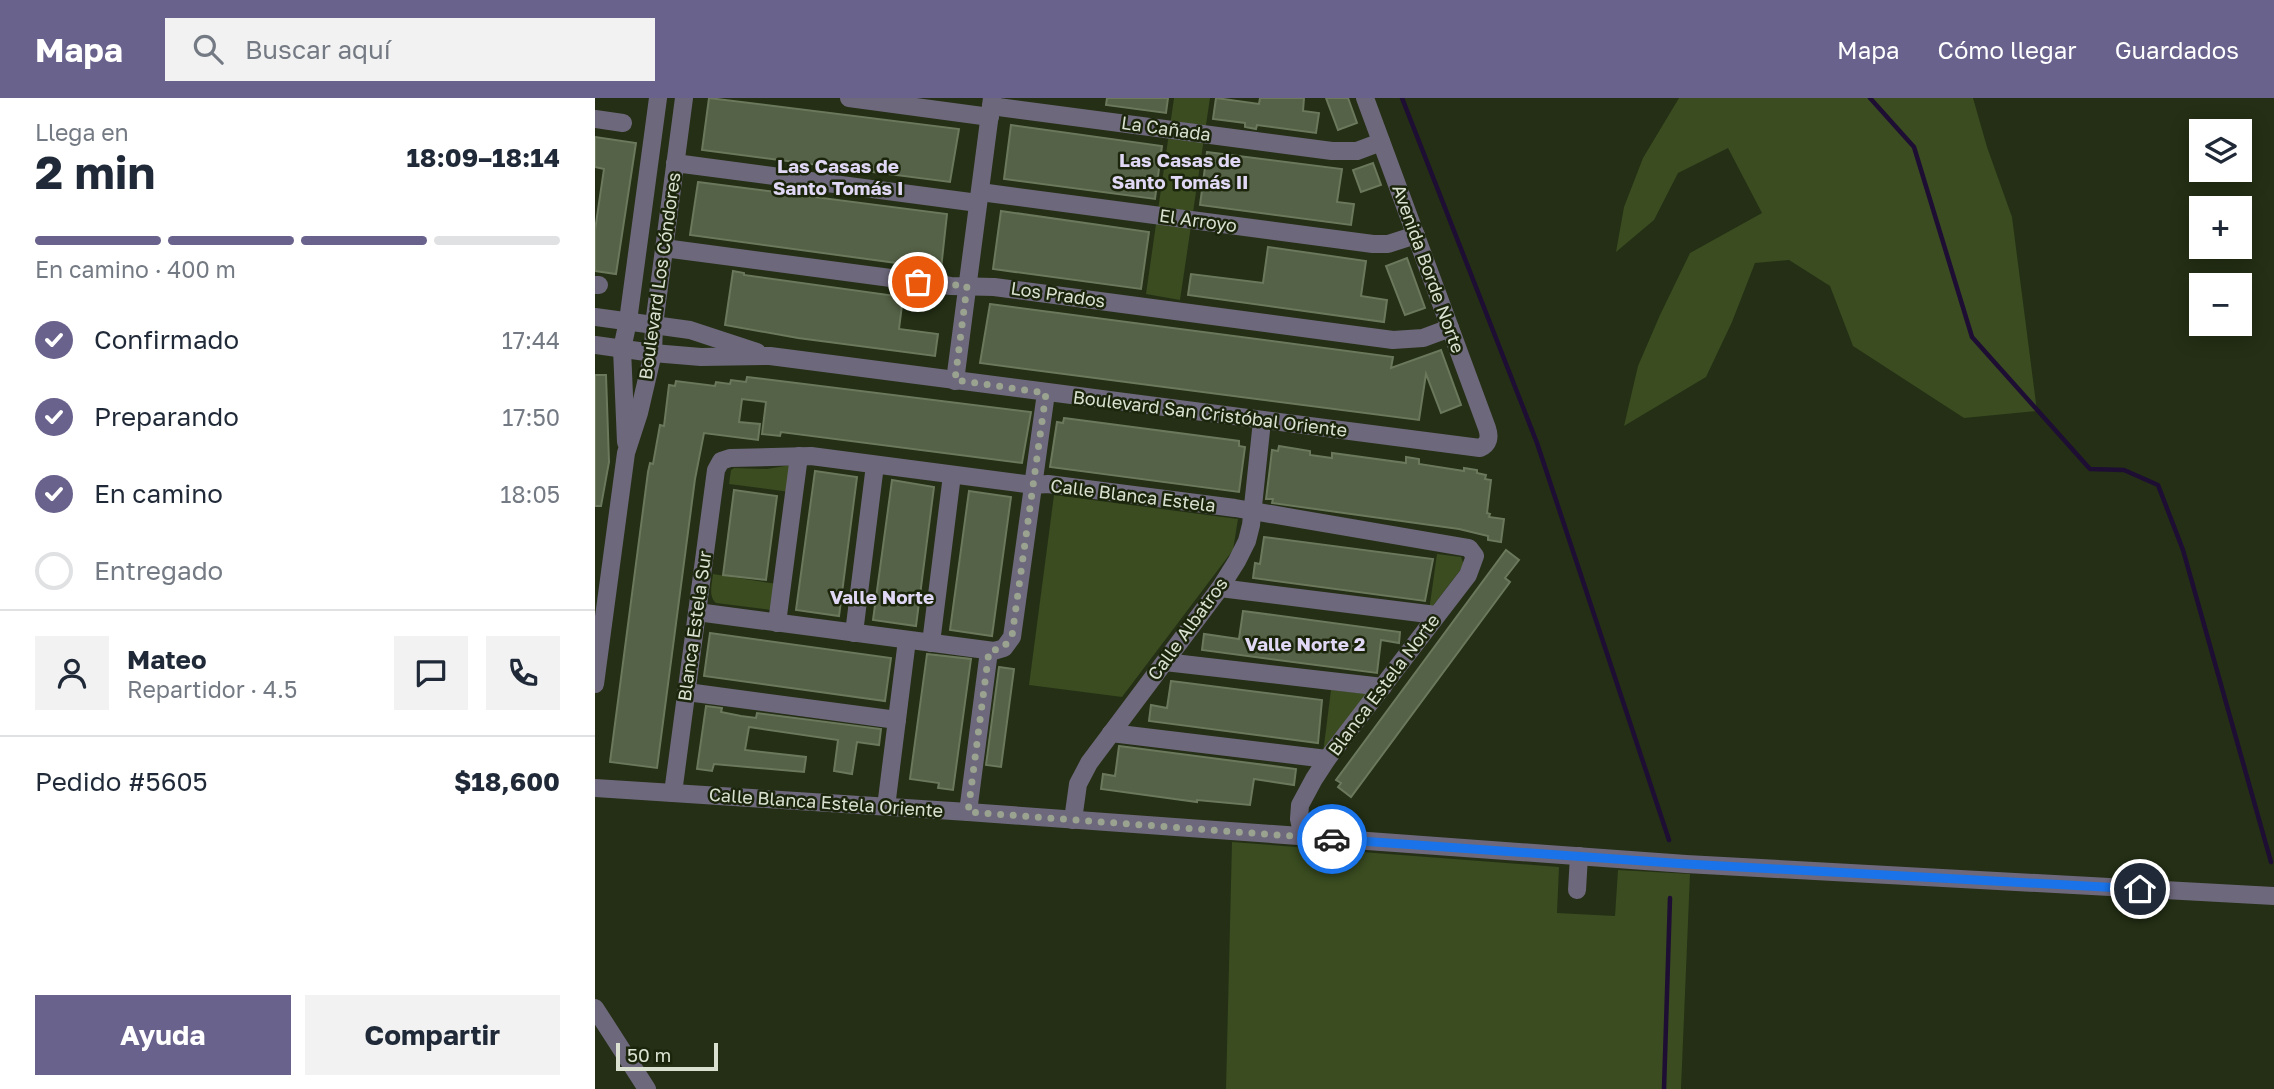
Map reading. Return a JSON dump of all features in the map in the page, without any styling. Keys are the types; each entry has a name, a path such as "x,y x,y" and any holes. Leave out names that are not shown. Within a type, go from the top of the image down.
{"street":[{"name":"Boulevard Los Cóndores","path":"595,684 626,453 622,349 658,98"},
{"name":"Boulevard Los Cóndores","path":"626,453 639,413 653,353 654,325 684,98"},
{"name":"La Cañada","path":"849,98 991,107 1332,151 1357,150 1381,142"},
{"name":"Avenida Borde Norte","path":"1365,98 1487,428 1488,441"},
{"path":"955,380 991,107"},
{"path":"595,119 622,123"},
{"name":"El Arroyo","path":"675,163 1373,244 1388,244 1416,235"},
{"name":"Los Prados","path":"664,248 967,286 994,287 1393,340 1423,338 1450,328"},
{"path":"595,317 706,334 770,356"},
{"name":"Boulevard San Cristóbal Oriente","path":"595,345 701,357 770,356 1474,449 1480,448 1488,441"},
{"path":"968,812 996,650 1012,636 1046,393"},
{"name":"Calle Albatros","path":"1073,820 1078,784 1089,763 1220,589 1247,541 1262,421"},
{"path":"777,623 799,456"},
{"name":"Calle Blanca Estela","path":"722,461 730,458 799,456 875,464 1252,512 1460,545"},
{"name":"Blanca Estela Sur","path":"673,793 716,470 722,461"},
{"path":"854,633 875,464"},
{"path":"931,643 952,475"},
{"name":"Blanca Estela Norte","path":"1303,837 1299,819 1300,805 1327,759 1468,575 1475,562 1473,551 1460,545"},
{"path":"1220,589 1436,615"},
{"path":"697,612 996,650"},
{"path":"886,807 907,640"},
{"path":"1165,662 1383,687"},
{"path":"687,692 897,720"},
{"path":"1111,733 1327,759"},
{"name":"Calle Blanca Estela Oriente","path":"595,788 1686,864 2274,896"},
{"path":"1577,890 1579,856"},
{"path":"595,1008 647,1089"}],"green space":[{"path":"1174,98 1210,98 1180,300 1146,294"},
{"path":"1679,98 1973,98 2012,217 2037,411 1964,418 1853,346 1830,286 1789,260 1755,263 1732,322 1706,377 1624,426 1638,366 1690,253 1762,213 1728,148 1678,173 1654,220 1616,252 1624,207 1643,158"},
{"path":"791,465 790,492 729,484 731,470 734,468 767,469"},
{"path":"1054,495 1238,519 1233,550 1122,697 1029,685"},
{"path":"1437,554 1461,557 1464,565 1429,611"},
{"path":"713,574 777,584 771,610 716,603 711,593"},
{"path":"1331,690 1368,694 1323,753"},
{"path":"1232,842 1559,867 1557,913 1615,916 1618,870 1690,874 1681,1089 1226,1089"}],"building":[{"path":"709,98 959,129 950,182 702,150"},
{"path":"1107,98 1168,98 1166,113 1106,105"},
{"path":"1216,98 1259,104 1260,98 1304,98 1303,111 1319,113 1316,133 1257,125 1256,129 1245,127 1245,123 1213,119"},
{"path":"1326,98 1348,98 1357,123 1338,130"},
{"path":"1011,125 1162,146 1155,199 1004,179"},
{"path":"595,137 636,143 616,274 595,271 595,230 604,169 595,167"},
{"path":"1207,152 1342,169 1337,202 1354,204 1351,225 1200,205"},
{"path":"1373,163 1381,185 1361,192 1353,170"},
{"path":"698,182 947,214 941,269 690,235"},
{"path":"1001,211 1149,232 1141,289 993,269"},
{"path":"1268,247 1366,261 1361,296 1387,300 1384,322 1188,295 1191,274 1263,283"},
{"path":"1407,258 1425,308 1405,315 1386,266"},
{"path":"733,271 744,275 903,297 899,329 938,334 935,356 798,338 725,325"},
{"path":"990,304 1393,357 1391,368 1441,350 1461,405 1441,413 1426,374 1419,420 980,363"},
{"path":"595,375 606,375 609,462 601,506 595,506"},
{"path":"747,377 1031,412 1022,463 781,432 780,436 762,434 766,402 742,399 739,422 760,424 758,440 704,433 695,479 657,768 610,762 648,472 650,463 653,464 660,425 664,426 669,385 675,386 676,381 715,386 716,382 730,384 731,380 746,382"},
{"path":"1064,418 1239,441 1239,446 1245,447 1239,492 1050,467 1057,422 1063,423"},
{"path":"1279,446 1332,458 1332,453 1406,463 1406,457 1419,459 1419,464 1464,471 1464,468 1477,470 1477,473 1486,475 1485,479 1491,480 1487,513 1490,514 1489,517 1504,519 1501,542 1459,529 1272,503 1273,499 1266,499 1272,450 1278,451"},
{"path":"815,471 857,477 839,616 796,610"},
{"path":"892,480 934,487 916,626 873,620"},
{"path":"734,490 777,496 766,580 723,575"},
{"path":"969,491 1011,497 992,636 950,630"},
{"path":"1264,537 1433,559 1425,601 1253,578 1255,563 1260,564"},
{"path":"1506,550 1519,560 1505,578 1510,582 1351,797 1338,787 1341,783 1336,780"},
{"path":"1243,611 1400,632 1399,643 1381,640 1377,673 1202,650 1204,634 1239,639"},
{"path":"710,633 891,658 885,701 704,676"},
{"path":"927,654 971,659 953,790 938,788 939,783 910,779"},
{"path":"999,667 1014,669 1001,767 986,765"},
{"path":"1171,681 1322,700 1318,743 1149,721 1151,705 1167,708"},
{"path":"706,706 722,708 721,712 756,718 757,713 881,729 879,745 857,742 852,774 834,771 838,740 749,727 745,750 806,757 804,772 714,764 712,771 697,769"},
{"path":"1119,746 1296,769 1294,785 1254,779 1250,805 1197,802 1101,789 1103,774 1115,776"}],"waterway":[{"path":"1402,98 1537,443 1669,840"},
{"path":"1870,98 1914,147 1972,337 2090,469 2124,470 2158,485 2183,550 2271,862"},
{"path":"1664,1089 1670,898"}],"way so far":[{"path":"918,282 967,286 955,380 1046,393 1012,636 1003,648 989,651 968,812 1332,839"}],"district":[{"name":"Las Casas de Santo Tomás II","path":"1180,171"},
{"name":"Las Casas de Santo Tomás I","path":"838,177"},
{"name":"Valle Norte","path":"882,597"},
{"name":"Valle Norte 2","path":"1305,644"}],"route":[{"path":"1332,839 1686,864 2140,889"}]}
